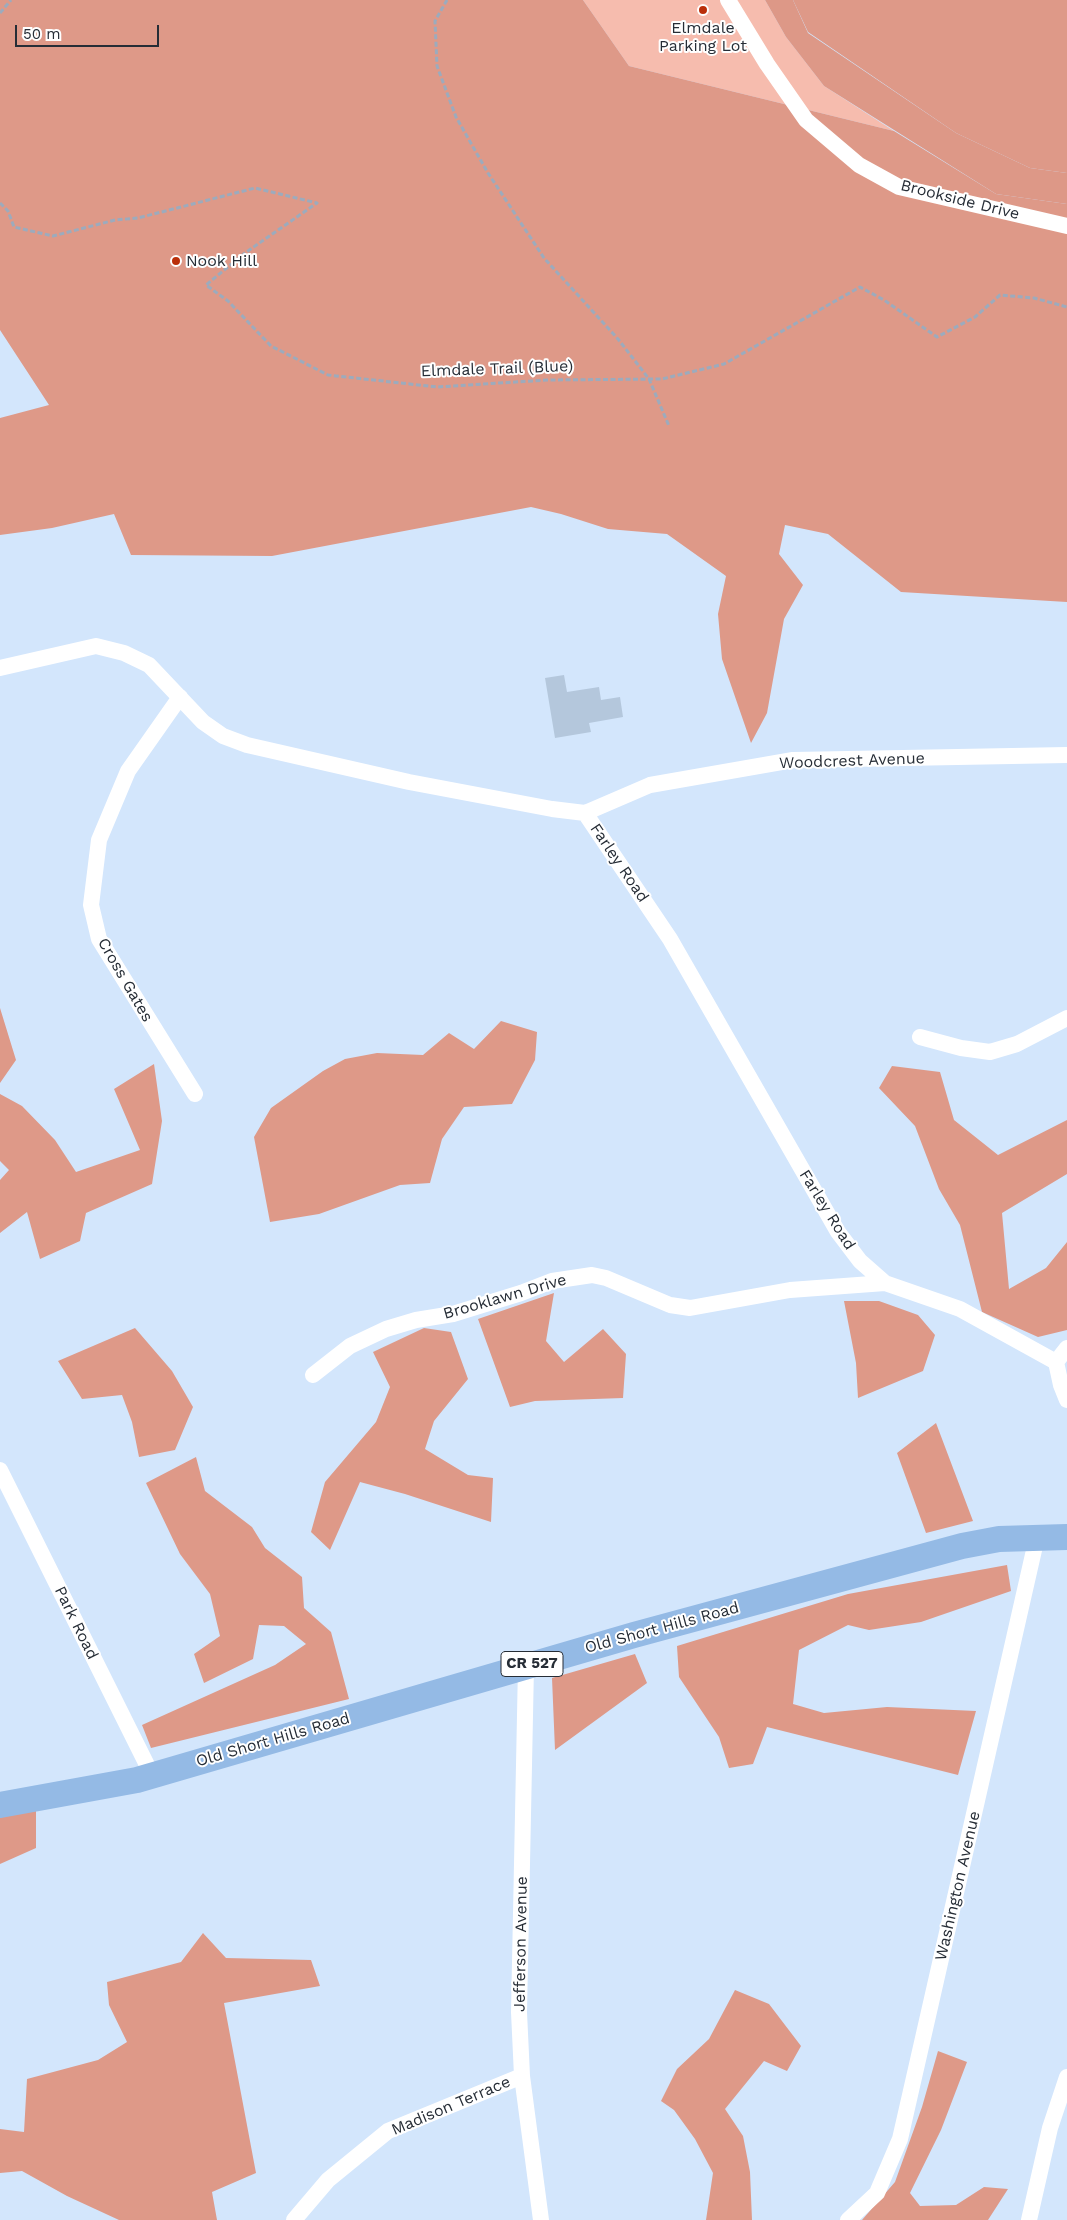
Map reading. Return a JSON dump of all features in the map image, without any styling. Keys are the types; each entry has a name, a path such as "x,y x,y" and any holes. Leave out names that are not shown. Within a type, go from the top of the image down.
{"main road":[{"name":"Old Short Hills Road","path":"0,1805 152,1775 526,1666 962,1546 999,1539 1067,1537"}],"street":[{"name":"Brookside Drive","path":"728,0 767,64 806,120 859,164 899,187 1067,226"},
{"name":"Farley Road","path":"0,668 96,646 124,653 149,665 203,722 224,736 247,745 409,782 552,809 585,813 670,939 838,1232 860,1261 885,1283 960,1309 1056,1362"},
{"name":"Cross Gates","path":"180,697 128,771 99,840 91,905 99,939 195,1094"},
{"name":"Woodcrest Avenue","path":"585,813 650,785 793,760 1067,755"},
{"path":"920,1037 961,1048 990,1052 1017,1044 1067,1018"},
{"name":"Brooklawn Drive","path":"313,1375 350,1346 386,1329 468,1310 552,1281 592,1275 606,1278 670,1305 690,1308 790,1290 885,1283"},
{"path":"1067,1348 1056,1362 1061,1385 1067,1400"},
{"name":"Park Road","path":"0,1470 152,1775"},
{"name":"Washington Avenue","path":"848,2220 877,2193 900,2139 1037,1537"},
{"name":"Jefferson Avenue","path":"526,1666 519,2012 522,2076 541,2220"},
{"name":"Madison Terrace","path":"294,2220 328,2180 388,2131 522,2076"},
{"path":"1029,2220 1050,2128 1067,2077"}],"path":[{"path":"0,14 11,0"},
{"path":"447,0 435,21 437,66 456,117 488,173 544,258 618,339 648,379 668,426"},
{"name":"Elmdale Trail (Blue)","path":"0,203 8,211 14,227 53,236 115,220 138,218 255,188 317,203 245,253 206,285 228,301 271,346 328,375 437,387 547,380 662,379 724,364 860,288 884,300 937,337 975,317 1000,295 1034,298 1067,307"}],"shaded area":[{"path":"0,0 583,0 629,66 894,131 996,194 1067,204 1067,602 901,592 828,534 785,525 779,554 803,585 784,619 767,713 751,743 722,659 718,614 726,576 667,534 608,529 561,514 531,507 272,556 131,555 114,514 52,528 0,535 0,418 49,405 0,330"},
{"path":"583,0 765,0 786,37 824,86 894,131 629,66"},
{"path":"765,0 793,0 808,33 956,133 1030,168 1067,173 1067,204 996,194 824,86 786,37"},
{"path":"793,0 1067,0 1067,173 1030,168 956,133 808,32"},
{"path":"0,1008 16,1060 0,1083"},
{"path":"501,1021 537,1032 535,1060 512,1104 464,1107 442,1139 430,1183 400,1185 319,1214 270,1222 254,1137 271,1108 323,1071 345,1059 377,1053 423,1055 449,1033 474,1049"},
{"path":"154,1064 162,1121 152,1184 86,1213 80,1241 40,1259 27,1212 0,1233 0,1180 9,1170 0,1161 0,1094 22,1106 55,1140 76,1172 140,1150 114,1089"},
{"path":"892,1066 940,1072 954,1120 998,1155 1067,1120 1067,1174 1002,1213 1009,1289 1046,1268 1067,1242 1067,1330 1038,1337 982,1312 960,1225 939,1189 915,1126 879,1088"},
{"path":"554,1293 546,1341 564,1362 603,1329 626,1354 623,1398 535,1401 510,1407 478,1319"},
{"path":"844,1301 879,1301 918,1315 935,1335 923,1371 858,1398 856,1363"},
{"path":"135,1328 172,1371 193,1407 175,1450 139,1457 132,1422 122,1395 82,1399 58,1361"},
{"path":"424,1328 451,1332 468,1379 434,1421 425,1449 468,1475 493,1478 491,1522 405,1494 360,1482 330,1550 311,1532 325,1482 376,1422 390,1387 373,1352"},
{"path":"936,1423 973,1521 926,1533 897,1453"},
{"path":"196,1457 205,1491 252,1527 265,1548 302,1577 304,1608 331,1632 349,1699 151,1748 142,1725 275,1665 306,1644 284,1626 259,1625 253,1659 204,1683 194,1654 220,1636 210,1594 180,1554 146,1483"},
{"path":"1007,1565 1011,1591 921,1622 869,1630 848,1625 799,1650 793,1704 824,1713 887,1707 976,1711 958,1775 767,1727 753,1764 729,1768 719,1737 679,1677 677,1646 848,1594"},
{"path":"635,1654 647,1683 555,1750 552,1678"},
{"path":"36,1809 36,1848 0,1864 0,1816"},
{"path":"203,1933 226,1958 311,1960 320,1986 224,2003 256,2173 212,2192 217,2220 119,2220 67,2196 22,2171 0,2173 0,2129 24,2132 27,2079 98,2060 127,2042 109,2005 107,1982 181,1962"},
{"path":"735,1990 769,2004 801,2046 787,2071 764,2061 725,2109 743,2136 750,2172 752,2220 706,2220 713,2173 695,2139 674,2110 661,2101 677,2069 709,2039"},
{"path":"938,2051 967,2062 941,2130 910,2193 920,2206 956,2205 984,2187 1008,2189 988,2220 862,2220 895,2182 922,2107"}],"building":[{"path":"564,675 567,692 599,687 601,700 620,697 623,717 589,723 591,732 555,738 545,678"}],"place":[{"name":"Elmdale Parking Lot","path":"703,10"},
{"name":"Nook Hill","path":"176,261"}]}
